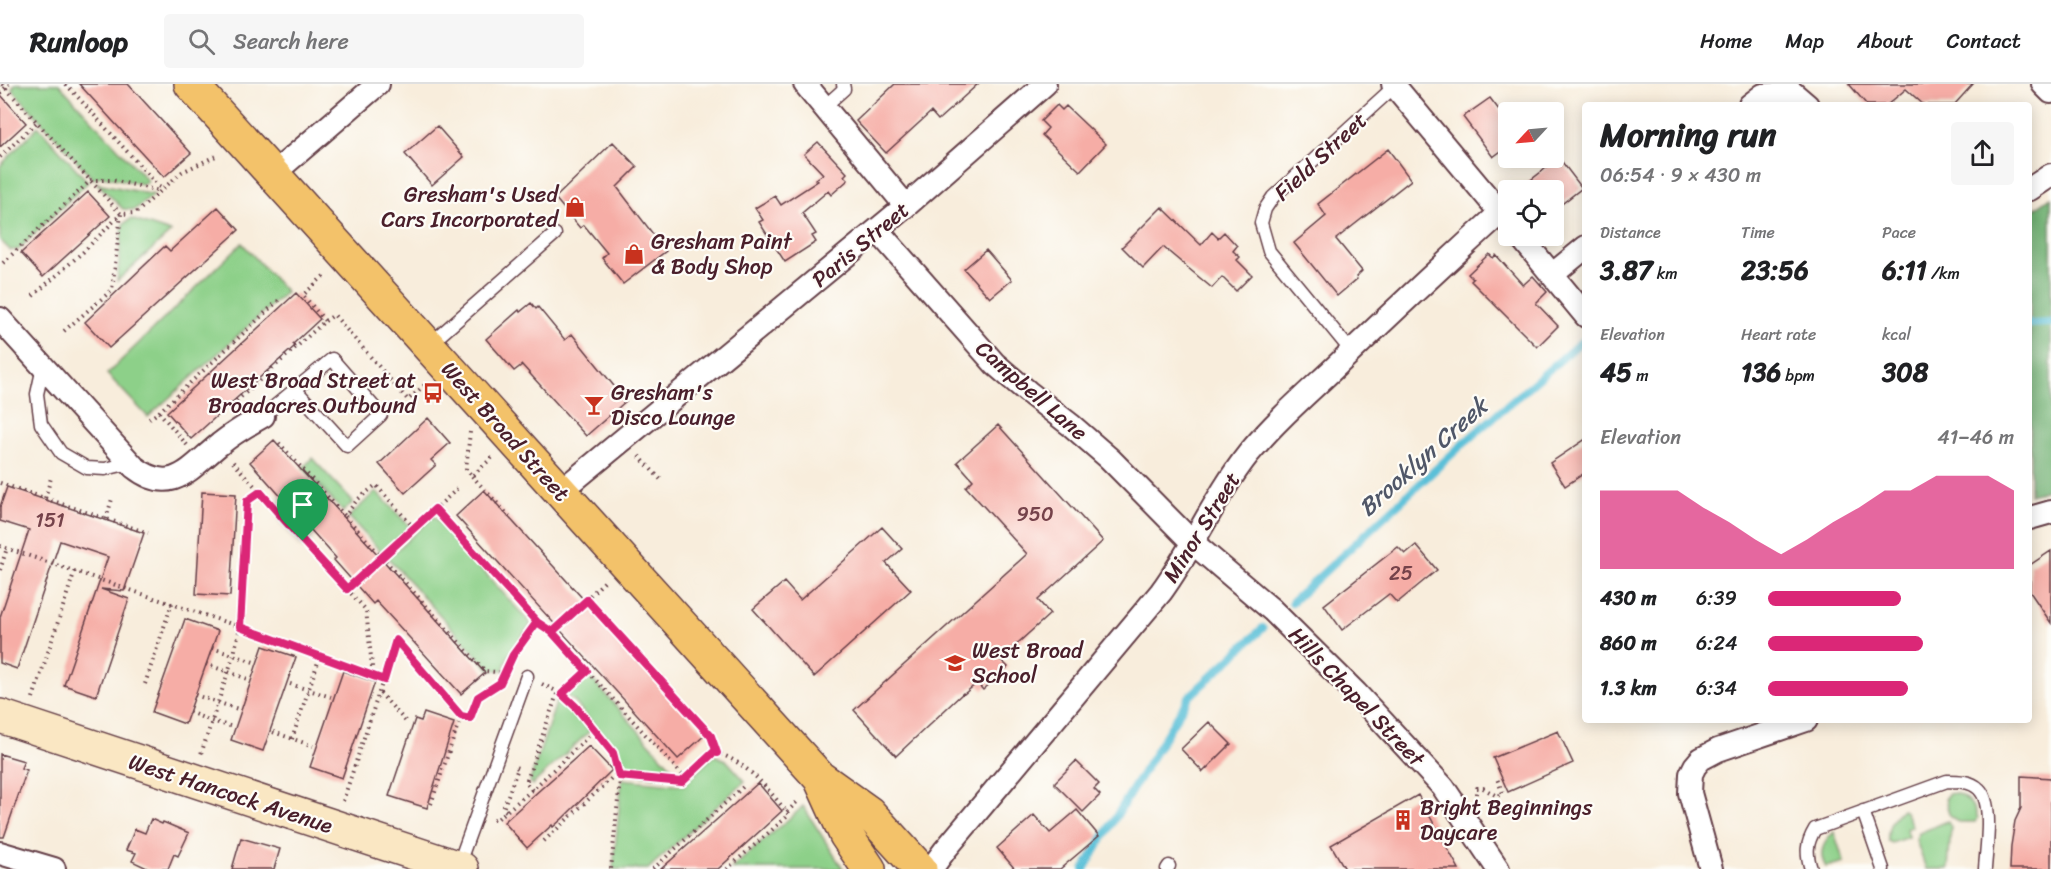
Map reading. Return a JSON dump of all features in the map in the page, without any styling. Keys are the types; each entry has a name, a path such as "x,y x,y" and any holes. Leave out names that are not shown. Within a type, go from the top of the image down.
{"main road":[{"name":"West Broad Street","path":"191,84 561,491 846,835 869,869"},
{"name":"West Broad Street","path":"809,790 869,813 920,869"}],"street":[{"path":"272,175 378,84"},
{"path":"805,84 906,206"},
{"name":"Paris Street","path":"561,491 906,206 1045,84"},
{"path":"2043,84 2051,93"},
{"path":"1395,85 1498,211"},
{"path":"1754,102 1762,95 1793,93 1804,102"},
{"path":"2032,188 2051,175"},
{"name":"Minor Street","path":"931,869 1161,591 1193,543 1215,502 1251,451 1351,351 1498,223"},
{"name":"Campbell Lane","path":"877,230 995,364 1110,459 1193,543"},
{"path":"1529,246 1582,311"},
{"path":"1553,274 1582,250"},
{"path":"0,319 130,463 151,479 173,480 183,475 233,433 262,416"},
{"path":"2032,517 2051,512"},
{"name":"Hills Chapel Street","path":"1193,543 1272,610 1410,750 1443,787 1498,869"},
{"name":"West Hancock Avenue","path":"0,716 460,868"},
{"path":"1711,869 1690,793 1691,774 1695,766 1701,759 1718,750 1797,723"},
{"path":"0,853 54,869"}],"lane":[{"path":"824,107 844,89 843,84"},
{"name":"Field Street","path":"1351,351 1269,251 1261,223 1265,209 1274,197 1395,85"},
{"path":"428,346 555,234"},
{"path":"262,416 332,358 381,415 347,446 295,389"},
{"path":"44,367 37,394 40,424 61,453 87,468 105,469 130,463"},
{"path":"460,868 527,676"},
{"path":"1811,869 1807,856 1807,841 1815,829 1947,781 1963,781 1979,789 1988,805 1985,869"},
{"path":"1863,811 1883,869"}],"path":[{"path":"66,84 161,191"},
{"path":"0,93 6,85 122,214 112,290 64,331"},
{"path":"0,157 37,122"},
{"path":"33,296 122,214 136,213 182,172 219,155"},
{"path":"3,263 91,180 112,180 161,191"},
{"path":"325,321 303,295 326,274"},
{"path":"149,419 281,298"},
{"path":"230,407 334,315 408,400 427,382"},
{"path":"159,412 187,446"},
{"path":"470,429 466,470 511,518"},
{"path":"180,453 196,438"},
{"path":"279,442 485,671 506,673"},
{"path":"633,449 661,480"},
{"path":"472,476 494,456"},
{"path":"228,457 366,610 373,676"},
{"path":"45,498 51,478"},
{"path":"0,483 148,533"},
{"path":"345,516 357,500 376,485 414,528"},
{"path":"347,589 457,489"},
{"path":"199,762 234,654 240,627 247,501 260,492"},
{"path":"105,519 112,499"},
{"path":"435,509 537,622 552,632 685,778"},
{"path":"0,546 172,603 384,680"},
{"path":"0,570 7,548"},
{"path":"30,704 75,570"},
{"path":"552,632 607,580"},
{"path":"587,600 711,736 717,753"},
{"path":"145,684 172,603"},
{"path":"341,808 396,640 461,716 470,718 478,697 500,683 513,655 537,622"},
{"path":"212,648 257,663"},
{"path":"292,739 320,656"},
{"path":"206,664 251,680"},
{"path":"532,790 526,783 558,694 562,694 587,671"},
{"path":"290,684 331,697"},
{"path":"380,692 408,724"},
{"path":"562,694 576,707 613,753 619,774 610,869"},
{"path":"195,695 241,710"},
{"path":"189,712 233,727"},
{"path":"431,804 461,716"},
{"path":"496,820 532,790 594,731"},
{"path":"273,732 313,746"},
{"path":"544,841 619,774 682,782 714,752 740,762 789,815 727,869"},
{"path":"1480,801 1475,792 1478,789 1483,788 1497,796 1503,794 1496,776"},
{"path":"653,869 744,786"},
{"path":"787,812 809,790"}],"green space":[{"path":"15,84 59,84 148,181 142,184 102,176 93,179 12,89"},
{"path":"38,126 88,182 18,250 10,250 0,240 0,166"},
{"path":"97,183 154,195 134,210 123,209"},
{"path":"2051,197 2051,489 2032,494 2032,211"},
{"path":"131,219 171,232 117,281 123,224"},
{"path":"242,243 286,292 148,417 107,374"},
{"path":"312,458 353,502 343,512 303,468"},
{"path":"376,491 410,527 382,553 349,517"},
{"path":"434,516 531,624 509,654 503,670 490,670 388,558"},
{"path":"588,675 682,779 627,773 622,769 612,748 574,701 566,695"},
{"path":"558,697 568,704 590,731 532,785 530,781"},
{"path":"714,755 726,760 745,781 648,869 613,869 622,779 684,785"},
{"path":"1955,793 1972,806 1978,818 1976,822 1958,822 1949,814 1945,798 1948,794"},
{"path":"803,806 843,869 731,869 799,810"},
{"path":"1902,809 1912,826 1906,829 1908,837 1892,843 1888,841 1889,827"},
{"path":"1948,821 1951,827 1948,869 1926,869 1916,840 1919,833"},
{"path":"1834,832 1844,862 1826,867 1822,852 1827,840"}],"building":[{"path":"79,84 128,84 191,153 164,177"},
{"path":"895,84 978,84 938,120 931,112 886,153 856,121"},
{"path":"1849,84 1973,84 1957,102 1921,102 1906,89 1891,102 1864,102"},
{"path":"0,94 26,123 0,147"},
{"path":"1490,98 1498,109 1498,153 1493,157 1463,117"},
{"path":"1057,105 1062,110 1066,106 1106,144 1080,171 1042,135 1048,128 1041,121"},
{"path":"437,126 464,157 432,185 405,154"},
{"path":"613,142 637,167 617,187 666,251 623,284 602,258 607,253 584,225 580,228 555,198"},
{"path":"818,142 847,173 844,176 848,180 831,195 828,191 802,213 816,234 812,236 816,242 785,262 759,222 763,220 755,208 775,196 781,205 818,181 816,179 823,174 804,154"},
{"path":"1388,149 1411,180 1336,239 1362,271 1356,277 1357,279 1337,296 1294,243 1326,216 1318,204"},
{"path":"1564,165 1582,188 1564,202 1564,180 1531,180 1546,168 1564,168"},
{"path":"88,192 110,216 43,277 21,253"},
{"path":"218,207 239,230 109,348 85,322 165,246 170,251"},
{"path":"1162,207 1201,245 1212,232 1218,238 1224,232 1237,246 1233,251 1240,257 1237,260 1252,275 1236,291 1222,277 1212,288 1163,247 1143,268 1122,247"},
{"path":"986,250 1012,280 990,298 964,269"},
{"path":"1489,254 1493,258 1496,255 1523,285 1533,276 1547,292 1536,303 1558,326 1537,347 1471,281 1473,279 1468,274"},
{"path":"296,293 320,319 293,344 295,346 191,439 167,412"},
{"path":"531,303 536,309 538,307 565,340 572,334 626,401 586,436 522,365 514,371 486,339 519,310 520,312"},
{"path":"428,418 450,443 431,460 436,465 405,493 379,464"},
{"path":"998,425 1103,541 1038,600 1050,614 1000,659 1008,667 983,690 977,683 963,693 896,756 854,710 1027,554 966,487 973,480 957,462"},
{"path":"274,440 485,673 461,694 376,601 373,604 334,560 336,558 250,462"},
{"path":"1582,442 1582,475 1565,486 1550,463"},
{"path":"7,487 144,533 124,591 101,589 129,599 96,696 64,685 108,557 60,541 17,669 0,663 0,617 29,530 0,521 0,507"},
{"path":"484,490 706,734 678,759 456,516"},
{"path":"202,492 236,494 230,596 196,594"},
{"path":"882,527 902,549 886,563 911,590 814,677 753,609 784,582 800,600"},
{"path":"1416,545 1437,570 1397,603 1389,594 1342,630 1324,605 1398,547 1405,554"},
{"path":"2051,551 2051,623 2032,595 2032,564"},
{"path":"185,619 218,631 185,724 152,712"},
{"path":"263,646 296,657 263,751 231,740"},
{"path":"343,671 375,682 342,778 310,767"},
{"path":"424,713 454,723 427,808 389,796 415,719 421,721"},
{"path":"1209,722 1231,744 1203,772 1181,749"},
{"path":"1558,731 1573,763 1508,792 1493,758"},
{"path":"589,746 612,770 562,819 527,848 504,822"},
{"path":"0,754 24,761 21,768 27,770 4,837 0,837"},
{"path":"1076,761 1099,784 1094,789 1100,795 1083,812 1055,784"},
{"path":"2021,776 2051,778 2051,869 2010,869 2015,821 2021,808"},
{"path":"758,783 782,811 718,869 661,869"},
{"name":"Bright Beginnings Daycare","path":"1418,795 1459,869 1345,869 1331,845"},
{"path":"1077,810 1099,836 1060,869 1015,869 997,848 1034,815 1050,833"},
{"path":"151,819 189,833 178,856 174,854 168,869 149,869 132,861 136,853 126,850 135,829 145,833"},
{"path":"241,838 280,849 274,869 232,869"}],"waterway":[{"name":"Brooklyn Creek","path":"2032,324 2051,323"},
{"name":"Brooklyn Creek","path":"1292,602 1464,443 1581,342"},
{"name":"Brooklyn Creek","path":"1084,869 1189,697 1263,628"}],"place":[{"name":"Gresham's Used Cars Incorporated","path":"575,207"},
{"name":"Gresham Paint & Body Shop","path":"634,254"},
{"name":"West Broad Street at Broadacres Outbound","path":"433,393"},
{"name":"Gresham's Disco Lounge","path":"594,405"},
{"name":"West Broad School","path":"955,663"},
{"name":"Bright Beginnings Daycare","path":"1403,820"}],"route":[{"path":"303,541 260,492 247,501 240,627 384,680 396,640 461,716 470,718 478,697 500,683 513,655 537,622 552,632 587,671 562,694 576,707 613,753 619,776 682,782 714,752 717,753 711,736 587,600 552,632 537,622 435,509 347,589 303,541"}]}
